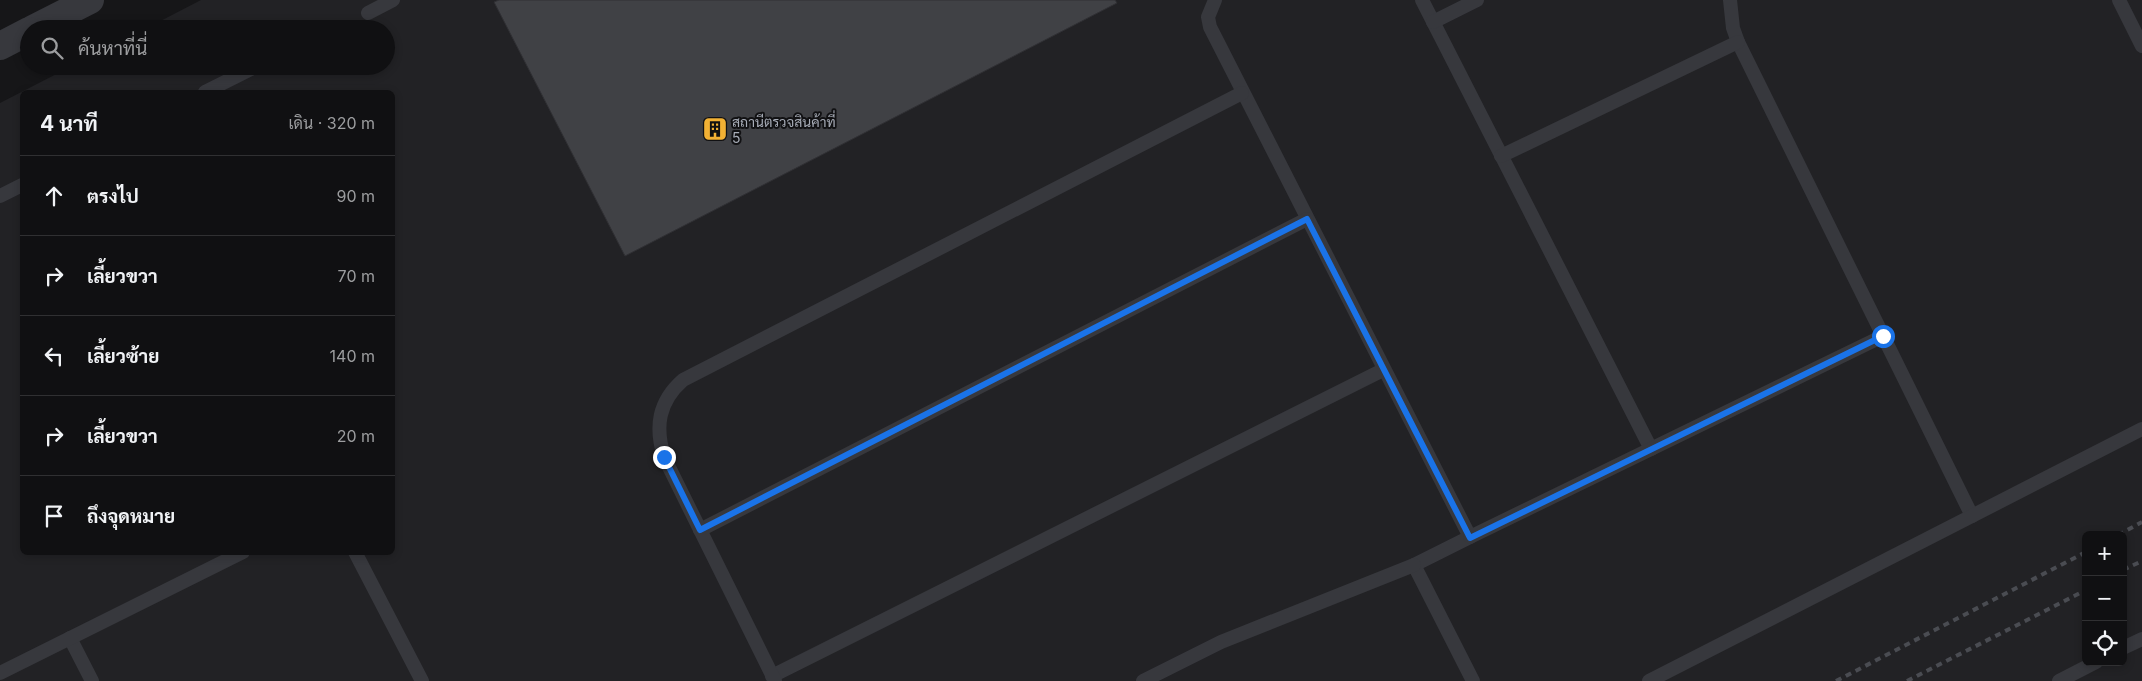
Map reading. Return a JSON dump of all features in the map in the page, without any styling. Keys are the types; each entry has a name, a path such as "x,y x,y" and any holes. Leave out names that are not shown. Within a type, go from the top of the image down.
{"street":[{"path":"51,20 90,0"},
{"path":"0,46 20,36"}],"lane":[{"path":"368,13 393,0"},
{"path":"1214,0 1207,22 1470,538"},
{"path":"1422,0 1651,449"},
{"path":"1433,22 1477,0"},
{"path":"1730,0 1733,28 1738,42 1972,516"},
{"path":"2119,0 2142,46"},
{"path":"1502,156 1738,42"},
{"path":"209,90 239,75"},
{"path":"1242,93 683,380 675,388 661,408 658,421 664,457 773,679 1383,370"},
{"path":"0,196 20,186"},
{"path":"700,530 1307,219"},
{"path":"1143,681 1221,642 1414,565 1883,336"},
{"path":"1649,681 2142,429"},
{"path":"0,673 237,555"},
{"path":"357,555 422,681"},
{"path":"1414,565 1473,681"},
{"path":"70,638 92,681"},
{"path":"2127,646 2142,639"},
{"path":"2059,681 2088,666"}],"shaded area":[{"path":"201,0 2142,0 2142,681 0,681 0,103 20,93 20,555 395,555 395,90 25,90 54,75 395,75 395,20 162,20"}],"building":[{"name":"สถานีตรวจสินค้าที่ 5","path":"499,0 1115,0 1117,3 625,256 494,2"}],"railway":[{"path":"2125,531 2142,522"},
{"path":"1836,681 2082,554"},
{"path":"2127,568 2142,561"},
{"path":"1907,681 2082,592"}],"place":[{"name":"สถานีตรวจสินค้าที่ 5","path":"715,129"}],"route":[{"path":"664,457 700,530 1307,219 1470,538 1883,336"}]}
